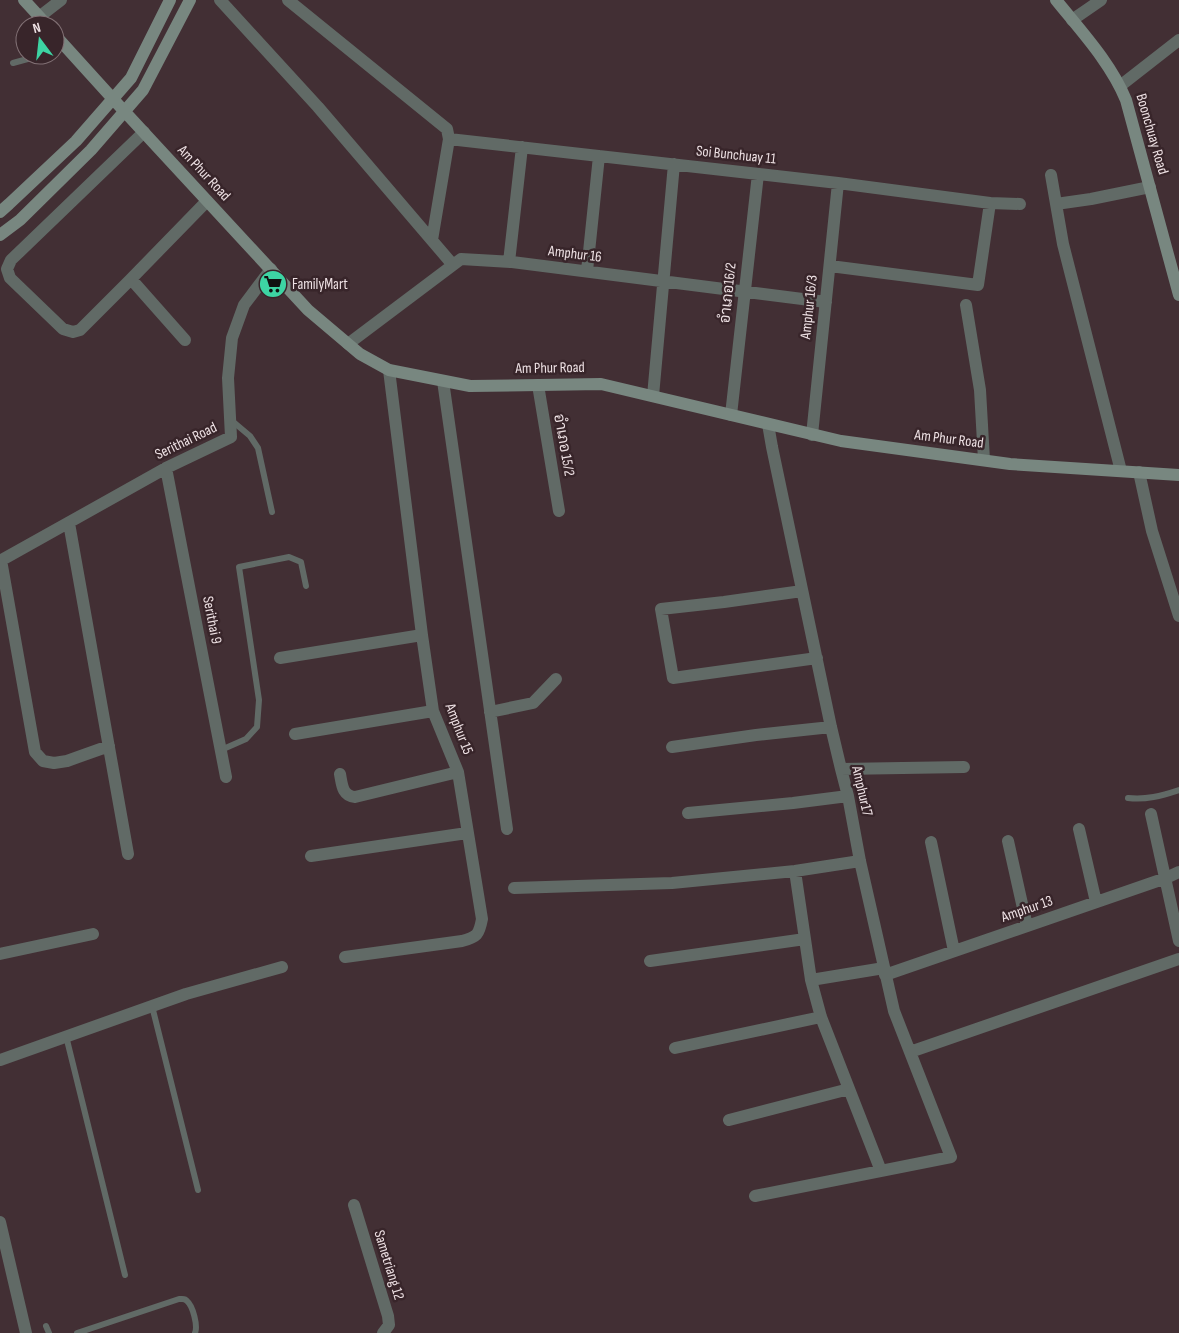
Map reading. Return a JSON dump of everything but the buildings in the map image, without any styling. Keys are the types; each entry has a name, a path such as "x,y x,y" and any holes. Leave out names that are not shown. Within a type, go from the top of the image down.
{"street":[{"path":"24,0 38,15"},
{"path":"48,15 61,0"},
{"path":"0,212 76,141 131,78 170,0"},
{"path":"0,235 20,220 91,150 142,90 190,0"},
{"path":"220,0 318,107 453,264"},
{"path":"288,0 447,129 449,139 432,240"},
{"name":"Boonchuay Road","path":"1056,0 1104,62 1120,86 1126,100 1179,295"},
{"path":"1072,20 1101,0"},
{"path":"1120,86 1179,40"},
{"name":"Am Phur Road","path":"65,48 308,310 360,354 389,370 470,386 601,384 841,441 1010,464 1179,475"},
{"path":"144,132 11,260 8,269 10,278 64,329 73,332 80,330 207,201"},
{"name":"Soi Bunchuay 11","path":"449,139 838,183 990,203 1020,204"},
{"path":"509,262 522,147"},
{"path":"587,271 600,156"},
{"path":"653,396 674,164"},
{"name":"อำเภอ16/2","path":"731,415 758,174"},
{"path":"1050,175 1063,244 1121,471"},
{"name":"Amphur 16/3","path":"812,435 838,183"},
{"path":"1056,204 1150,187"},
{"path":"830,266 978,285 990,203"},
{"name":"Amphur 16","path":"348,344 461,259 509,262 587,271 826,302"},
{"name":"Serithai Road","path":"1,561 166,468 231,437 228,378 232,338 244,304 271,269"},
{"path":"131,279 185,340"},
{"path":"966,305 980,390 984,460"},
{"name":"Amphur 15","path":"345,957 474,938 480,931 482,919 458,772 433,711 389,370"},
{"path":"443,381 507,829"},
{"name":"อำเภอ 15/2","path":"538,385 559,511"},
{"name":"Amphur17","path":"768,424 802,591 894,1011 950,1157 881,1171"},
{"name":"Serithai 9","path":"166,468 226,778"},
{"path":"1139,472 1152,530 1179,616"},
{"path":"69,523 128,854"},
{"path":"1,561 35,752 43,761 54,763 67,761 109,746"},
{"path":"802,591 661,609 673,678 817,658"},
{"path":"280,658 422,635"},
{"path":"490,712 528,705 556,679"},
{"path":"295,734 433,711"},
{"path":"672,747 831,726"},
{"path":"841,769 964,766"},
{"path":"340,774 345,793 348,796 355,797 458,772"},
{"path":"688,813 848,796"},
{"path":"1151,814 1179,941"},
{"path":"1079,829 1096,902"},
{"path":"311,856 467,833"},
{"path":"1008,841 1027,926"},
{"path":"930,842 954,951"},
{"path":"514,888 672,883 795,871 860,861"},
{"path":"754,1196 881,1171 821,1017 811,980 795,871"},
{"name":"Amphur 13","path":"811,980 885,972 954,951 1179,872"},
{"path":"0,954 92,934"},
{"path":"650,961 804,939"},
{"path":"910,1052 1179,959"},
{"path":"0,1060 186,994 282,967"},
{"path":"675,1048 821,1017"},
{"path":"729,1120 850,1089"},
{"name":"Sametriang 12","path":"354,1205 388,1316 389,1325 384,1333"},
{"path":"0,1222 23,1332"}],"lane":[{"path":"230,419 250,436 258,448 272,512"},
{"path":"221,750 246,739 257,727 259,700 239,567 289,557 301,562 306,586"},
{"path":"1128,798 1140,800 1179,790"},
{"path":"152,1006 198,1190"},
{"path":"66,1036 125,1275"},
{"path":"77,1333 179,1299 184,1299 188,1302 196,1323 197,1332"}],"place":[{"name":"FamilyMart","path":"273,284"}]}
